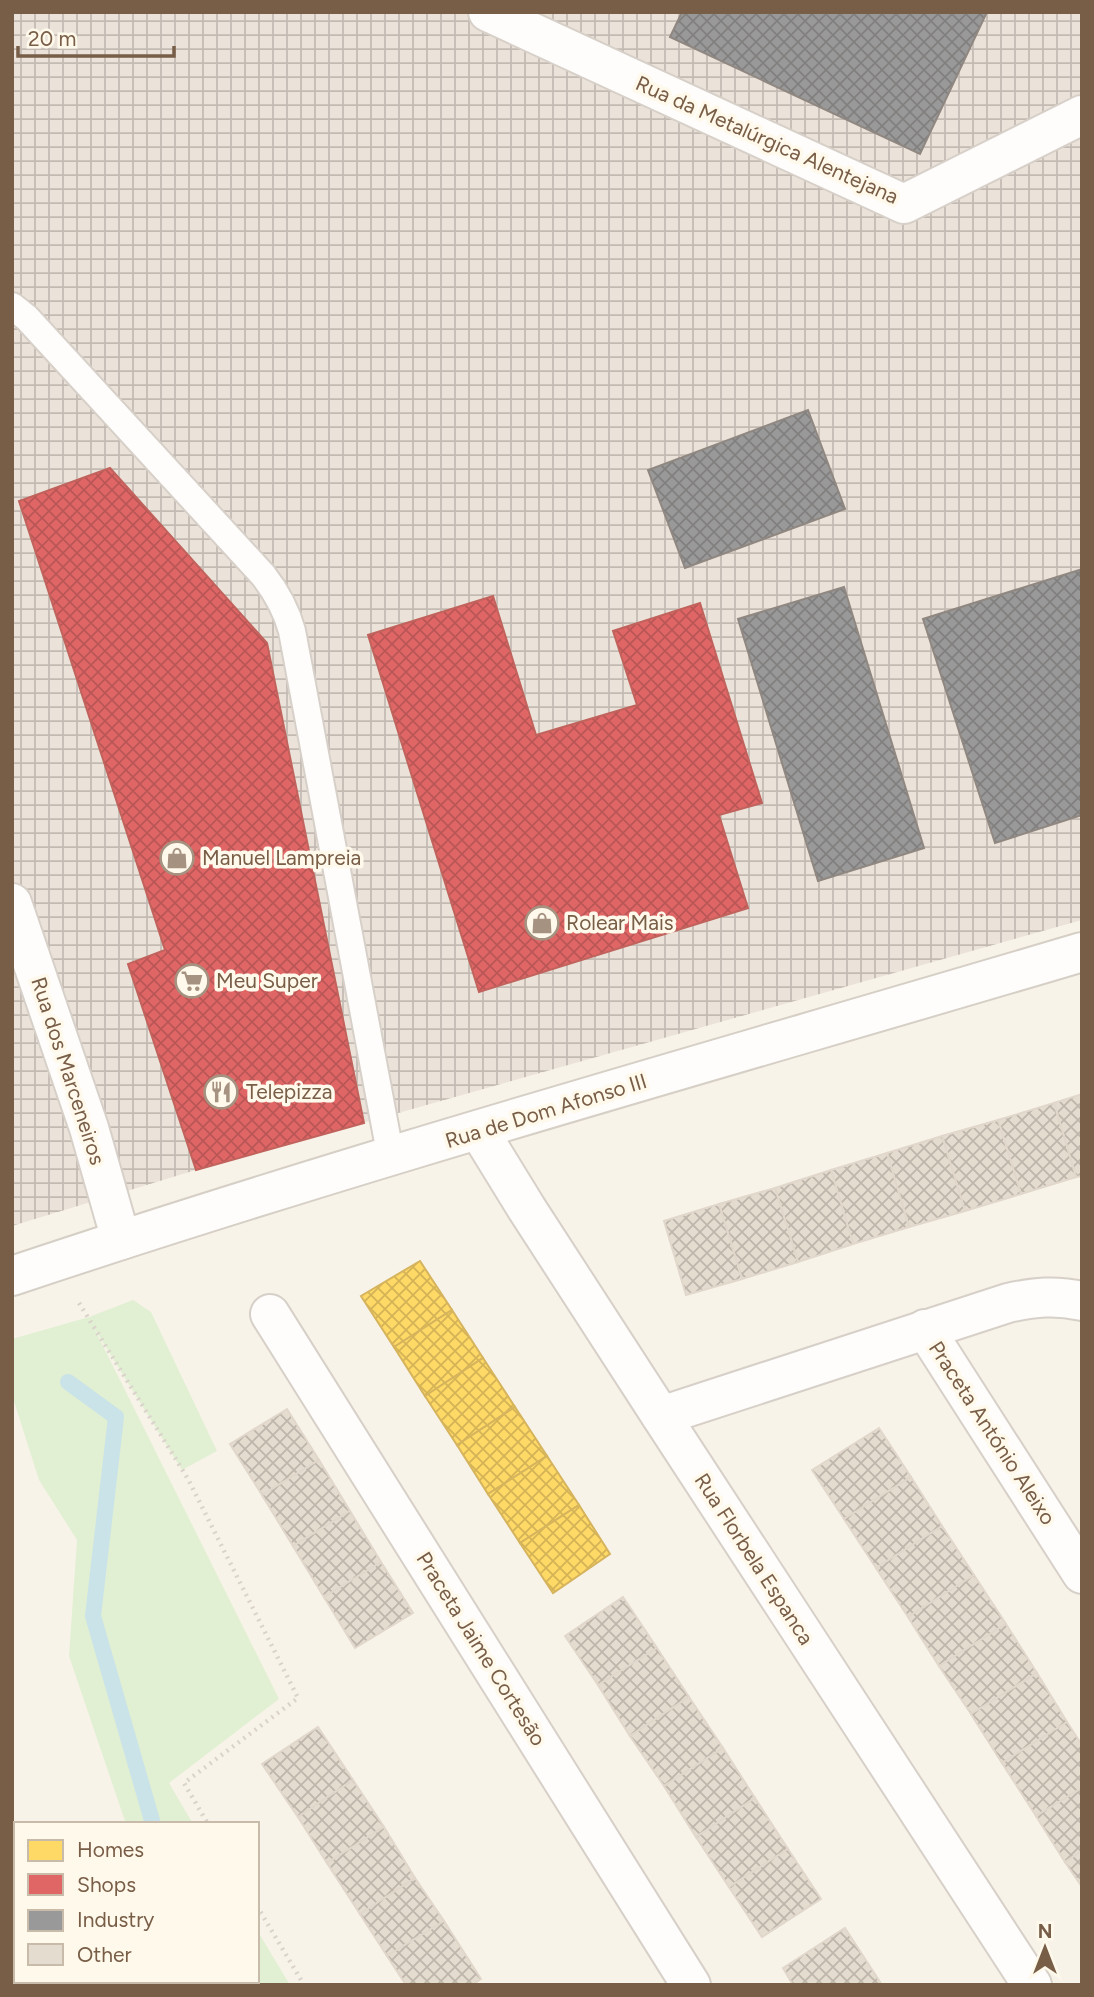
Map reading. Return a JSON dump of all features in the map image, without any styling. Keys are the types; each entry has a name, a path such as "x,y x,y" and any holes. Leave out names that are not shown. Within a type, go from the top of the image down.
{"street":[{"name":"Rua da Metalúrgica Alentejana","path":"488,12 904,204 1082,115"},
{"name":"Rua dos Marceneiros","path":"12,903 89,1128 121,1240"},
{"name":"Rua de Dom Afonso III","path":"12,1276 479,1131 1082,952"},
{"name":"Rua Florbela Espanca","path":"479,1131 661,1416 1032,1985"},
{"path":"661,1416 1008,1303 1037,1297 1082,1301"},
{"name":"Praceta Jaime Cortesão","path":"270,1314 691,1985"},
{"name":"Praceta António Aleixo","path":"925,1329 1082,1574"}],"lane":[{"path":"12,306 27,318 263,575 286,610 391,1158"}],"path":[{"path":"75,1296 188,1479 298,1698 184,1783 207,1822"},
{"path":"259,1909 304,1985"}],"shaded area":[{"path":"12,12 1082,12 1082,920 196,1170 12,1226"}],"green space":[{"path":"133,1300 151,1312 217,1451 182,1470 94,1328 279,1699 169,1783 192,1822 125,1822 69,1656 77,1540 39,1480 12,1395 12,1339 89,1317"},
{"path":"259,1933 290,1985 172,1985 259,1983"}],"building: Homes":[{"path":"420,1261 452,1310 394,1347 361,1296"},
{"path":"452,1310 483,1358 425,1396 394,1347"},
{"path":"483,1358 515,1407 457,1445 425,1396"},
{"path":"515,1407 547,1456 488,1494 457,1445"},
{"path":"547,1456 579,1505 520,1543 488,1494"},
{"path":"579,1505 610,1554 553,1593 520,1543"},
{"path":"12,1968 14,1983 70,1985 12,1985"}],"building: Shops":[{"path":"110,468 267,643 364,1123 196,1170 128,964 165,950 19,501"},
{"path":"493,596 536,735 637,705 613,631 700,603 762,803 719,815 748,908 479,992 368,635"}],"building: Industry":[{"path":"682,12 987,12 920,154 670,37"},
{"path":"808,410 845,509 685,568 648,470"},
{"path":"1082,569 1082,815 995,843 923,619"},
{"path":"844,587 924,848 818,881 738,619"}],"building: Other":[{"path":"1082,1094 1082,1176 1076,1177 1054,1103"},
{"path":"1054,1103 1076,1177 1021,1194 998,1120"},
{"path":"998,1120 1021,1194 965,1211 942,1136"},
{"path":"942,1136 965,1211 909,1227 887,1153"},
{"path":"887,1153 909,1227 853,1244 831,1170"},
{"path":"831,1170 853,1244 798,1262 775,1188"},
{"path":"775,1188 798,1262 742,1279 719,1204"},
{"path":"719,1204 742,1279 686,1295 664,1221"},
{"path":"287,1409 319,1460 262,1495 230,1444"},
{"path":"879,1428 911,1477 844,1519 812,1470"},
{"path":"319,1460 350,1511 293,1546 262,1495"},
{"path":"911,1477 942,1526 876,1568 844,1519"},
{"path":"350,1511 381,1562 324,1597 293,1546"},
{"path":"942,1526 974,1575 908,1617 876,1568"},
{"path":"381,1562 413,1613 355,1648 324,1597"},
{"path":"974,1575 1006,1624 939,1666 908,1617"},
{"path":"623,1597 657,1648 598,1685 565,1636"},
{"path":"1006,1624 1037,1673 971,1714 939,1666"},
{"path":"657,1648 689,1697 630,1736 598,1685"},
{"path":"1037,1673 1067,1722 1002,1763 971,1714"},
{"path":"689,1697 723,1748 664,1786 630,1736"},
{"path":"1067,1722 1082,1745 1082,1788 1036,1816 1002,1763"},
{"path":"318,1727 353,1780 298,1817 262,1764"},
{"path":"723,1748 755,1798 696,1837 664,1786"},
{"path":"353,1780 384,1827 327,1863 298,1817"},
{"path":"1082,1788 1082,1851 1065,1862 1036,1816"},
{"path":"755,1798 788,1849 729,1887 696,1837"},
{"path":"384,1827 415,1878 360,1914 327,1863"},
{"path":"788,1849 821,1899 762,1937 729,1887"},
{"path":"1082,1851 1082,1887 1065,1862"},
{"path":"415,1878 444,1921 387,1956 360,1914"},
{"path":"444,1921 481,1979 472,1985 406,1985 387,1956"},
{"path":"845,1928 882,1985 793,1985 783,1968"}],"waterway":[{"path":"68,1382 116,1417 93,1616 152,1822"}],"place":[{"name":"Manuel Lampreia","path":"177,858"},
{"name":"Rolear Mais","path":"542,923"},
{"name":"Meu Super","path":"192,981"},
{"name":"Telepizza","path":"221,1092"}]}
